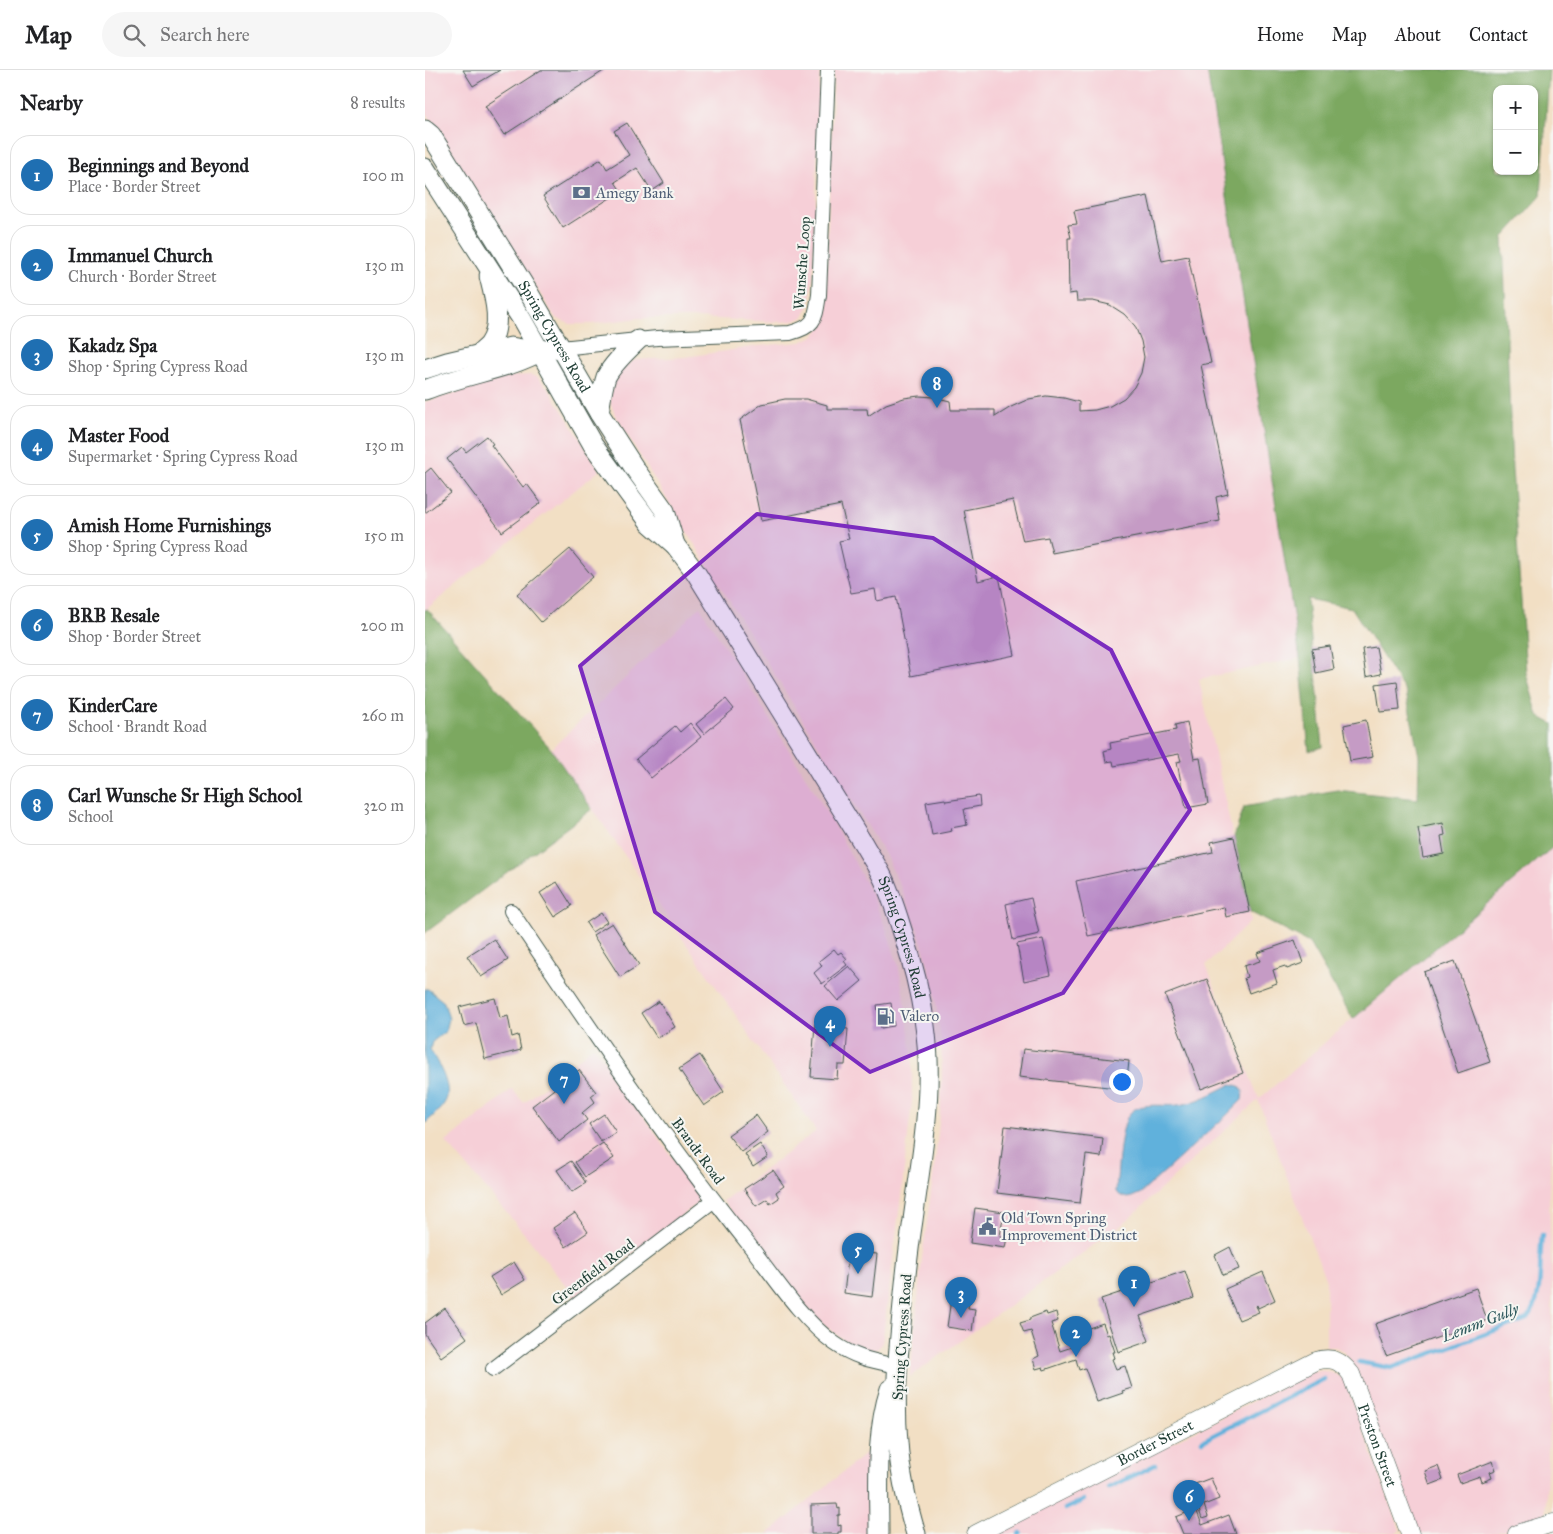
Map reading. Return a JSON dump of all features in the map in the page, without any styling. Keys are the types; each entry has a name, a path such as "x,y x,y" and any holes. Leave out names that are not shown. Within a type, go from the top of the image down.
{"main road":[{"name":"Spring Cypress Road","path":"425,130 431,136 530,295 599,413 665,511 675,545"},
{"name":"Spring Cypress Road","path":"425,168 521,318 593,445 650,523 675,545 696,573 842,809 881,875 897,911 919,990 925,1025 928,1080 922,1157 909,1247 897,1366 896,1411 898,1442 902,1474 916,1534"},
{"path":"480,354 491,341 497,325 486,265"},
{"path":"599,413 607,375 616,362 638,340"},
{"path":"425,369 511,347 540,352"},
{"path":"425,390 451,380 513,364 540,352 561,348"},
{"path":"879,1534 879,1447 884,1407 897,1366"}],"street":[{"name":"Wunsche Loop","path":"561,348 638,340 790,333 805,329 811,324 816,316 819,295 828,70"},
{"name":"Brandt Road","path":"511,911 605,1050 713,1201 803,1313 821,1333 852,1355 897,1366"},
{"name":"Greenfield Road","path":"493,1369 713,1201"},
{"name":"Border Street","path":"976,1534 1316,1361 1337,1360"},
{"name":"Preston Street","path":"1337,1360 1347,1369 1355,1382 1410,1534"},
{"path":"1517,1534 1553,1524"}],"highlighted area":[{"path":"757,514 933,538 1111,650 1190,810 1063,993 870,1072 655,912 580,666"}],"shaded area":[{"path":"425,70 820,70 813,278 809,306 803,317 794,321 780,322 698,318 640,318 591,324 571,324 555,317 425,110"},
{"path":"834,70 1207,70 1300,658 1199,679 1251,921 1206,965 1259,1099 1553,847 1553,1118 1549,1193 1552,1368 1545,1519 1492,1534 1418,1534 1350,1360 1343,1351 1336,1347 1326,1347 1326,1281 1258,1100 1123,1224 910,1377 922,1258 935,1162 941,1102 942,1067 941,1041 935,997 919,933 885,854 615,415 610,402 612,382 622,367 635,360 685,357 801,342 815,335 822,325 825,307"},
{"path":"530,375 537,377 548,388 600,470 425,610 425,402 504,378"},
{"path":"700,607 815,792 852,857 875,902 898,964 912,1057 912,1102 883,1337 881,1345 877,1349 866,1350 848,1343 821,1323 723,1201 816,1131 551,749"},
{"path":"594,1046 698,1194 698,1200 697,1204 575,1297 528,1238 446,1142 512,1089 524,1103"},
{"path":"1327,1371 1344,1378 1400,1530 1396,1533 993,1534 1310,1372"},
{"path":"876,1445 871,1534 768,1534"}],"green space":[{"path":"1207,70 1549,70 1541,196 1503,238 1512,469 1526,673 1538,716 1553,724 1553,847 1353,1019 1309,943 1250,912 1234,837 1244,807 1337,790 1418,799 1419,756 1406,693 1352,608 1307,599 1323,747 1309,751 1300,658"},
{"path":"427,609 551,749 592,809 425,933 425,610"}],"water":[{"path":"425,989 428,989 444,1002 449,1019 446,1031 432,1042 430,1049 445,1078 447,1097 442,1107 425,1123"},
{"path":"1232,1084 1239,1086 1243,1091 1242,1100 1227,1115 1141,1193 1128,1198 1116,1192 1121,1139 1126,1119 1130,1113 1140,1107 1178,1105 1192,1102"}],"building":[{"path":"463,70 500,70 473,86"},
{"path":"541,70 605,70 504,135 485,106"},
{"name":"Amegy Bank","path":"627,123 664,183 652,191 637,168 615,182 621,191 563,228 543,196 601,159 607,169 629,155 614,131"},
{"path":"1148,196 1162,261 1188,256 1211,363 1201,365 1228,494 1216,497 1220,521 1052,553 1048,537 1023,541 1013,500 964,510 978,581 999,576 1015,655 911,676 896,597 877,601 875,589 851,593 839,541 849,539 841,505 761,521 740,420 762,404 785,399 806,399 827,405 827,409 867,409 868,416 886,404 904,398 919,396 950,401 951,410 995,410 995,417 1029,399 1046,396 1079,402 1079,411 1095,410 1110,406 1124,398 1134,387 1141,373 1144,357 1141,341 1135,326 1124,314 1110,305 1093,301 1077,301 1076,293 1069,294 1068,238 1071,238 1068,225 1077,224 1074,211"},
{"path":"487,436 493,444 491,445 523,487 527,484 541,503 502,532 447,459 462,447 466,452"},
{"path":"431,468 451,493 425,513 425,473"},
{"path":"570,549 593,577 541,622 517,594"},
{"path":"1330,646 1334,669 1316,673 1312,649"},
{"path":"1376,647 1381,674 1366,677 1362,649"},
{"path":"1397,681 1400,710 1380,712 1376,684"},
{"path":"726,699 734,709 704,734 696,724"},
{"path":"1366,720 1373,757 1350,761 1344,725"},
{"path":"1187,722 1194,759 1200,758 1208,804 1186,808 1177,762 1181,761 1179,754 1114,766 1113,761 1106,762 1104,751 1111,749 1110,743 1176,730 1175,725"},
{"path":"690,723 701,737 651,778 636,759 675,726 680,732"},
{"path":"979,796 980,806 964,809 967,825 951,828 952,831 932,835 926,802"},
{"path":"1443,823 1445,835 1441,836 1444,854 1423,858 1418,828"},
{"path":"1234,837 1250,912 1226,917 1224,907 1088,936 1076,881 1213,852 1211,842"},
{"path":"557,882 572,906 555,917 540,893"},
{"path":"1031,898 1039,934 1013,940 1006,904"},
{"path":"601,913 607,922 592,932 586,923"},
{"path":"612,923 639,965 620,977 593,935"},
{"path":"494,939 508,960 481,977 467,956"},
{"path":"1043,939 1051,975 1024,981 1017,944"},
{"path":"1295,940 1303,963 1287,969 1285,966 1273,970 1277,983 1249,993 1244,978 1247,977 1244,966 1260,961 1257,953"},
{"path":"834,949 838,954 841,952 847,959 844,961 847,965 822,984 814,973 822,966 819,961"},
{"path":"1455,961 1490,1062 1458,1073 1424,972"},
{"path":"849,966 862,981 838,1001 825,986"},
{"path":"1207,979 1243,1073 1201,1089 1165,995"},
{"path":"495,998 500,1018 508,1016 512,1037 518,1035 521,1050 485,1059 476,1023 464,1026 459,1007"},
{"path":"659,1001 675,1027 657,1038 641,1013"},
{"name":"Valero","path":"891,1003 894,1026 881,1028 877,1005"},
{"path":"815,1024 841,1026 841,1028 848,1029 845,1065 838,1065 837,1079 811,1077"},
{"path":"1023,1049 1129,1061 1126,1089 1019,1077"},
{"path":"700,1055 724,1092 704,1106 679,1069"},
{"path":"579,1070 596,1092 591,1096 595,1102 582,1113 587,1120 559,1142 532,1106"},
{"path":"604,1114 616,1132 601,1142 589,1124"},
{"path":"756,1115 768,1132 741,1152 728,1135"},
{"path":"1005,1126 1103,1138 1101,1157 1086,1155 1080,1203 997,1193"},
{"path":"603,1143 614,1158 585,1177 575,1162"},
{"path":"760,1144 768,1157 753,1167 745,1154"},
{"path":"571,1161 586,1183 572,1192 557,1170"},
{"path":"773,1170 784,1186 776,1192 779,1198 770,1204 767,1199 756,1206 744,1189"},
{"path":"975,1208 1004,1212 1000,1236 1007,1237 1005,1248 970,1243"},
{"path":"575,1213 588,1232 566,1247 553,1228"},
{"path":"1230,1247 1239,1269 1223,1275 1215,1255"},
{"path":"849,1251 877,1254 872,1297 844,1293"},
{"path":"514,1262 525,1280 501,1295 490,1277"},
{"path":"1185,1271 1194,1298 1140,1316 1149,1341 1118,1352 1101,1299"},
{"path":"1263,1272 1275,1300 1258,1308 1257,1305 1259,1312 1239,1320 1225,1289"},
{"path":"1476,1288 1487,1320 1386,1356 1375,1324"},
{"path":"952,1292 970,1294 968,1308 975,1309 972,1331 947,1327"},
{"path":"445,1308 467,1338 441,1357 425,1334 425,1323"},
{"path":"1046,1312 1047,1315 1056,1312 1058,1321 1051,1323 1060,1351 1078,1345 1075,1333 1103,1323 1115,1352 1113,1352 1115,1358 1112,1359 1116,1369 1125,1366 1132,1388 1097,1402 1085,1368 1079,1370 1076,1359 1044,1370 1043,1367 1036,1369 1033,1359 1039,1356 1031,1331 1024,1333 1020,1323"},
{"path":"1493,1461 1496,1470 1490,1472 1492,1478 1482,1482 1480,1476 1460,1483 1457,1475"},
{"path":"1438,1466 1443,1480 1430,1485 1425,1471"},
{"path":"1211,1478 1219,1499 1204,1505 1208,1517 1202,1519 1198,1507 1190,1510 1182,1489"},
{"path":"837,1504 838,1509 840,1508 838,1526 841,1525 841,1532 838,1532 838,1534 811,1534 811,1505"},
{"path":"1196,1509 1202,1525 1229,1515 1236,1534 1183,1534 1176,1517"}],"waterway":[{"name":"Lemm Gully","path":"1359,1362 1391,1368 1527,1319 1533,1310 1539,1290 1542,1235"},
{"name":"Lemm Gully","path":"1202,1441 1324,1379"},
{"name":"Lemm Gully","path":"1108,1488 1155,1465"},
{"name":"Lemm Gully","path":"1065,1509 1084,1500"}],"place":[{"name":"Amegy Bank","path":"582,193"},
{"name":"Carl Wunsche Sr High School","path":"937,408"},
{"name":"Valero","path":"886,1016"},
{"name":"Master Food","path":"830,1047"},
{"name":"KinderCare","path":"564,1104"},
{"name":"Old Town Spring Improvement District","path":"987,1227"},
{"name":"Amish Home Furnishings","path":"858,1274"},
{"name":"Beginnings and Beyond","path":"1134,1307"},
{"name":"Kakadz Spa","path":"961,1318"},
{"name":"Immanuel Church","path":"1076,1357"},
{"name":"BRB Resale","path":"1189,1521"}]}
